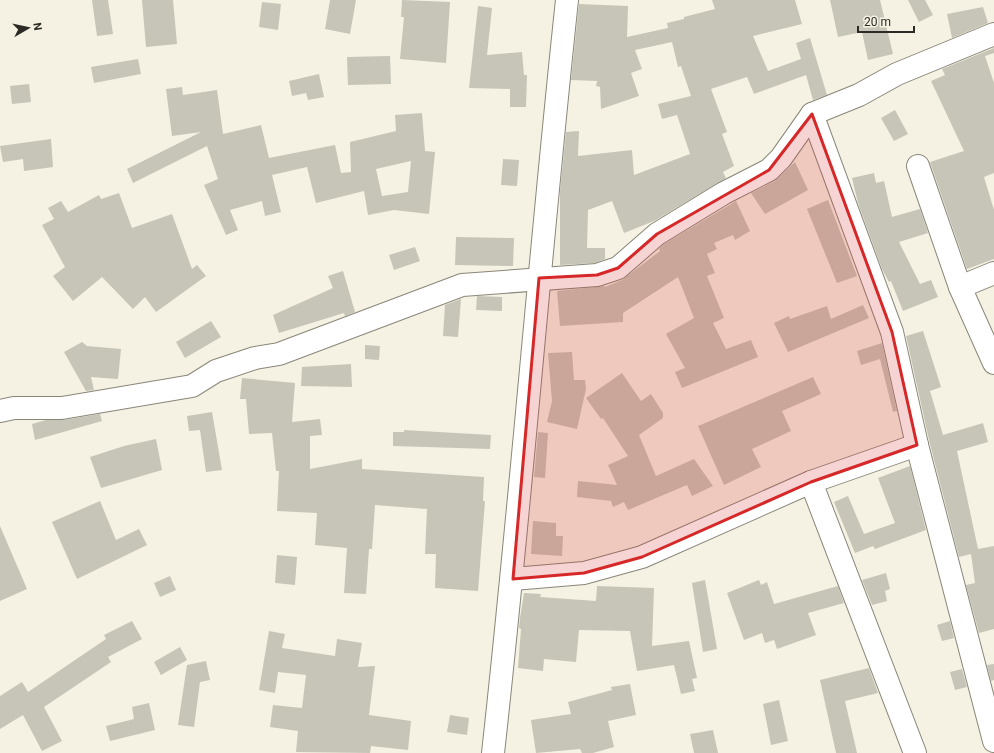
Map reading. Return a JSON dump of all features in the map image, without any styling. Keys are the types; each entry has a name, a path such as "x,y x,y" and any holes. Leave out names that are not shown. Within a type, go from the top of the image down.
{"street":[{"path":"493,753 513,579 539,278 567,0"},
{"path":"0,411 14,408 62,408 192,386 216,371 255,358 279,354 462,285 539,278 597,275 618,268 657,234 724,193 769,170 781,158 812,114 859,95 897,74 994,34"},
{"path":"812,114 892,332 917,445 994,741"},
{"path":"918,166 960,287 994,363"},
{"path":"960,287 994,273"},
{"path":"513,579 584,573 642,557 811,482 917,445"},
{"path":"811,482 915,753"}],"highlighted area":[{"path":"812,114 892,332 917,445 811,482 642,557 584,573 513,579 539,278 597,275 618,268 657,234 769,170"}],"building":[{"path":"92,0 108,0 113,34 97,36"},
{"path":"142,0 173,0 177,44 146,47"},
{"path":"330,0 356,0 350,34 325,29"},
{"path":"402,0 450,2 446,63 400,59 404,17 401,17"},
{"path":"712,0 795,0 802,24 753,36 768,71 801,59 796,43 810,38 827,95 813,100 806,75 754,94 747,77 711,89 727,132 722,134 734,166 723,172 726,178 654,221 624,233 612,201 588,210 587,248 605,248 605,259 595,263 560,265 560,192 566,132 579,131 578,156 632,150 634,175 690,154 677,115 662,119 658,104 691,96 681,66 678,67 672,42 635,50 642,69 631,73 639,96 601,109 600,87 596,86 597,81 571,80 579,4 628,6 627,37 668,28 667,23 715,9"},
{"path":"830,0 880,0 893,54 868,60 862,32 838,37"},
{"path":"908,0 925,0 933,15 919,22"},
{"path":"262,2 281,4 278,30 259,27"},
{"path":"478,6 492,8 487,55 522,52 524,75 527,75 526,107 510,107 510,89 469,88"},
{"path":"983,7 988,23 952,38 947,14"},
{"path":"994,48 994,53 985,56 994,83 994,173 984,177 994,210 994,259 967,269 930,162 964,151 931,81 945,75 942,69"},
{"path":"390,56 391,84 348,85 347,57"},
{"path":"138,59 141,74 94,83 91,67"},
{"path":"319,74 324,97 308,100 306,93 292,96 289,81"},
{"path":"29,84 31,102 12,104 10,86"},
{"path":"182,87 183,95 217,90 223,134 261,125 269,158 335,145 341,173 351,172 350,142 396,131 395,115 422,113 425,151 435,152 429,214 394,210 368,215 364,191 316,203 307,167 272,175 281,212 265,216 262,201 230,210 238,230 226,235 204,185 218,179 207,146 133,183 127,169 201,132 172,136 166,89","holes":["411,161 408,192 382,196 376,169"]},
{"path":"895,110 908,134 894,141 881,118"},
{"path":"51,139 53,167 24,171 23,159 3,162 0,146"},
{"path":"503,159 519,160 517,186 501,185"},
{"path":"795,162 808,190 765,214 751,193 775,181"},
{"path":"874,173 876,183 884,181 892,217 920,209 928,233 899,242 920,284 931,280 938,297 903,311 891,281 889,282 882,269 858,203 852,178"},
{"path":"119,193 132,228 172,214 192,269 197,265 206,276 156,312 145,297 133,309 102,277 73,301 53,276 65,267 42,225 54,219 48,208 61,201 68,212 99,195 101,199"},
{"path":"828,200 857,276 837,283 807,209"},
{"path":"736,201 750,231 735,240 733,235 714,243 717,249 707,254 715,273 707,276 724,318 713,323 726,349 751,340 758,357 682,388 675,372 685,368 666,334 694,318 678,277 623,313 623,322 560,326 557,291 605,287 622,280 660,251 659,249 664,244"},
{"path":"456,237 514,238 513,266 455,265"},
{"path":"415,247 420,261 394,270 389,255"},
{"path":"343,271 355,312 345,316 344,313 279,333 273,315 333,288 328,276"},
{"path":"477,296 502,297 502,311 476,310"},
{"path":"461,299 458,337 443,336 445,305"},
{"path":"863,305 869,318 788,352 774,323 789,316 790,319 827,306 831,319"},
{"path":"211,321 221,337 185,358 176,342"},
{"path":"923,331 941,387 930,391 943,435 983,423 988,442 957,451 978,549 994,546 994,629 979,633 966,585 975,583 971,554 959,557 929,440 906,336"},
{"path":"82,342 87,346 121,349 118,379 91,377 94,390 86,391 64,352"},
{"path":"882,343 897,411 893,412 880,359 861,365 857,351"},
{"path":"365,345 380,346 379,360 365,359"},
{"path":"572,352 574,380 585,380 586,389 577,429 547,422 552,401 548,353"},
{"path":"351,364 352,387 301,386 302,367"},
{"path":"622,373 641,401 651,394 663,413 663,418 639,435 656,476 694,459 713,486 692,496 687,485 628,510 624,502 613,507 611,501 577,497 578,481 617,485 608,465 628,456 603,418 601,419 586,398"},
{"path":"813,377 821,394 782,411 791,431 752,449 761,467 724,485 698,426"},
{"path":"242,378 295,383 292,422 320,419 322,435 310,436 310,469 362,459 362,469 484,477 483,501 485,501 478,591 435,588 436,554 425,554 427,509 375,505 372,549 369,549 366,594 344,593 347,548 315,545 317,513 277,511 279,471 276,471 272,433 249,434 246,399 240,399"},
{"path":"212,412 222,470 206,472 200,430 189,431 187,416"},
{"path":"100,414 102,421 35,440 32,424 46,420 64,420"},
{"path":"404,430 491,435 490,449 393,446 393,432 404,432"},
{"path":"538,432 548,433 545,478 534,477"},
{"path":"156,439 162,470 101,488 90,457 124,446"},
{"path":"910,466 926,530 875,549 873,546 855,553 834,502 848,496 864,534 895,523 878,478"},
{"path":"100,501 116,540 139,529 147,545 77,579 52,522"},
{"path":"533,521 556,523 556,536 563,536 562,556 531,554"},
{"path":"0,526 27,589 0,601"},
{"path":"277,555 297,557 295,585 275,583"},
{"path":"886,573 890,589 885,591 887,601 872,605 862,580"},
{"path":"170,576 176,590 160,597 154,583"},
{"path":"705,580 717,649 703,652 692,583"},
{"path":"759,580 761,585 767,582 774,604 838,586 844,603 808,613 816,635 777,649 774,640 765,643 762,633 744,640 727,593"},
{"path":"597,586 654,588 652,646 689,641 697,678 692,679 695,691 681,694 674,665 637,671 630,631 579,630 576,662 544,659 543,671 518,668 521,629 519,628 524,593 541,594 540,597 596,601"},
{"path":"132,621 142,639 108,657 111,662 44,707 62,741 42,751 23,715 0,729 0,696 22,682 28,692 106,639 104,635"},
{"path":"950,621 954,638 942,641 937,625"},
{"path":"269,631 285,634 282,648 335,656 337,639 362,643 358,667 375,666 369,715 411,721 408,750 371,746 370,753 296,752 298,731 270,727 273,705 302,708 306,675 278,672 275,693 259,690"},
{"path":"180,647 187,660 161,675 154,662"},
{"path":"206,661 210,680 200,682 194,727 178,725 187,665"},
{"path":"994,664 994,680 991,681 987,665"},
{"path":"869,668 878,693 845,701 857,753 836,753 820,680"},
{"path":"962,669 967,687 955,690 950,672"},
{"path":"630,684 636,715 608,721 614,747 593,753 582,753 580,749 536,753 531,720 571,714 568,702 612,690 611,687"},
{"path":"779,700 788,741 771,745 763,704"},
{"path":"149,703 155,730 110,741 106,726 134,719 132,707"},
{"path":"450,715 469,718 467,735 447,732"},
{"path":"713,730 718,753 694,753 690,734"}]}
